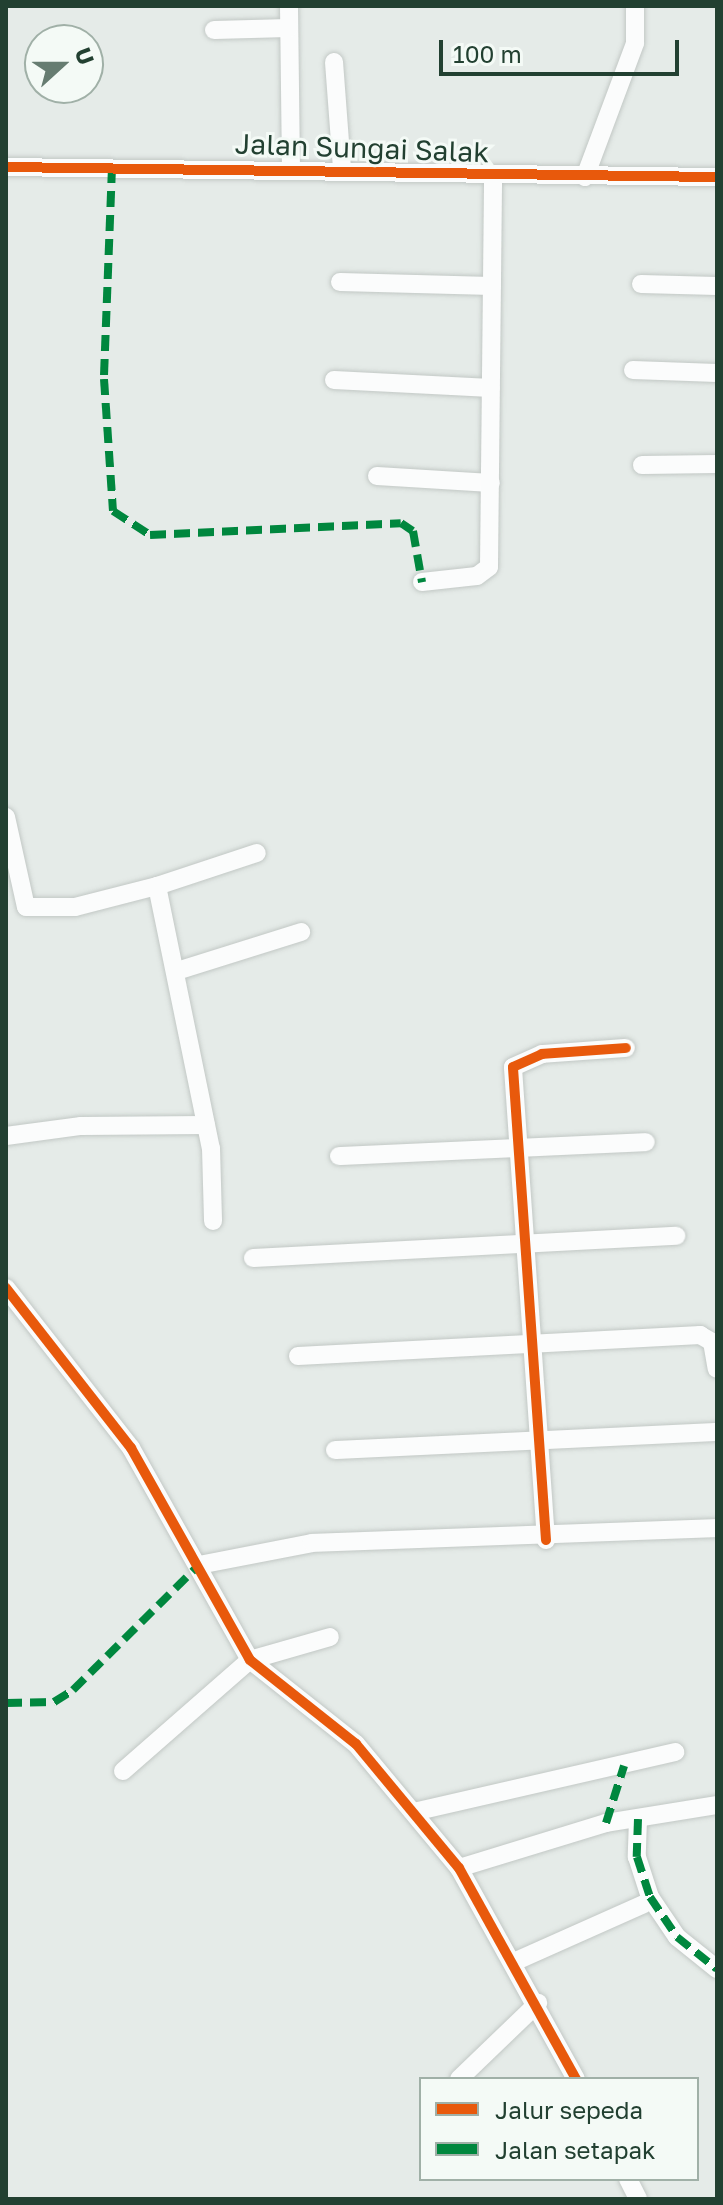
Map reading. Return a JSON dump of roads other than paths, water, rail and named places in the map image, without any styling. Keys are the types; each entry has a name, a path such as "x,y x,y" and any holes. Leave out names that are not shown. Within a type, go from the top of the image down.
{"street":[{"path":"289,6 291,169"},
{"path":"585,177 635,43 635,6"},
{"path":"214,30 289,28"},
{"path":"334,62 342,169"},
{"name":"Jalan Sungai Salak","path":"6,167 342,169 493,177 717,177"},
{"path":"422,582 487,572 491,483 493,177"},
{"path":"340,282 492,286"},
{"path":"641,284 717,286"},
{"path":"633,370 717,373"},
{"path":"334,380 491,388"},
{"path":"642,465 717,463"},
{"path":"377,476 491,483"},
{"path":"6,817 26,907 75,907 157,886 257,853"},
{"path":"157,886 180,970 206,1125 213,1221"},
{"path":"180,970 301,932"},
{"path":"546,1540 538,1343 518,1148 516,1061 626,1048"},
{"path":"6,1136 81,1126 206,1125"},
{"path":"339,1156 646,1142"},
{"path":"253,1258 676,1236"},
{"path":"6,1288 131,1448 250,1660 356,1744 418,1811 459,1868 516,1961 575,2077"},
{"path":"298,1356 700,1335 712,1342 717,1369"},
{"path":"335,1450 717,1432"},
{"path":"199,1565 312,1543 546,1540 717,1528"},
{"path":"123,1771 250,1660 330,1637"},
{"path":"418,1811 675,1752"},
{"path":"459,1868 638,1819 717,1805"},
{"path":"638,1819 637,1857 650,1897 677,1937 717,1969"},
{"path":"516,1961 644,1904"},
{"path":"461,2077 538,2003"},
{"path":"629,2181 638,2199"}]}
